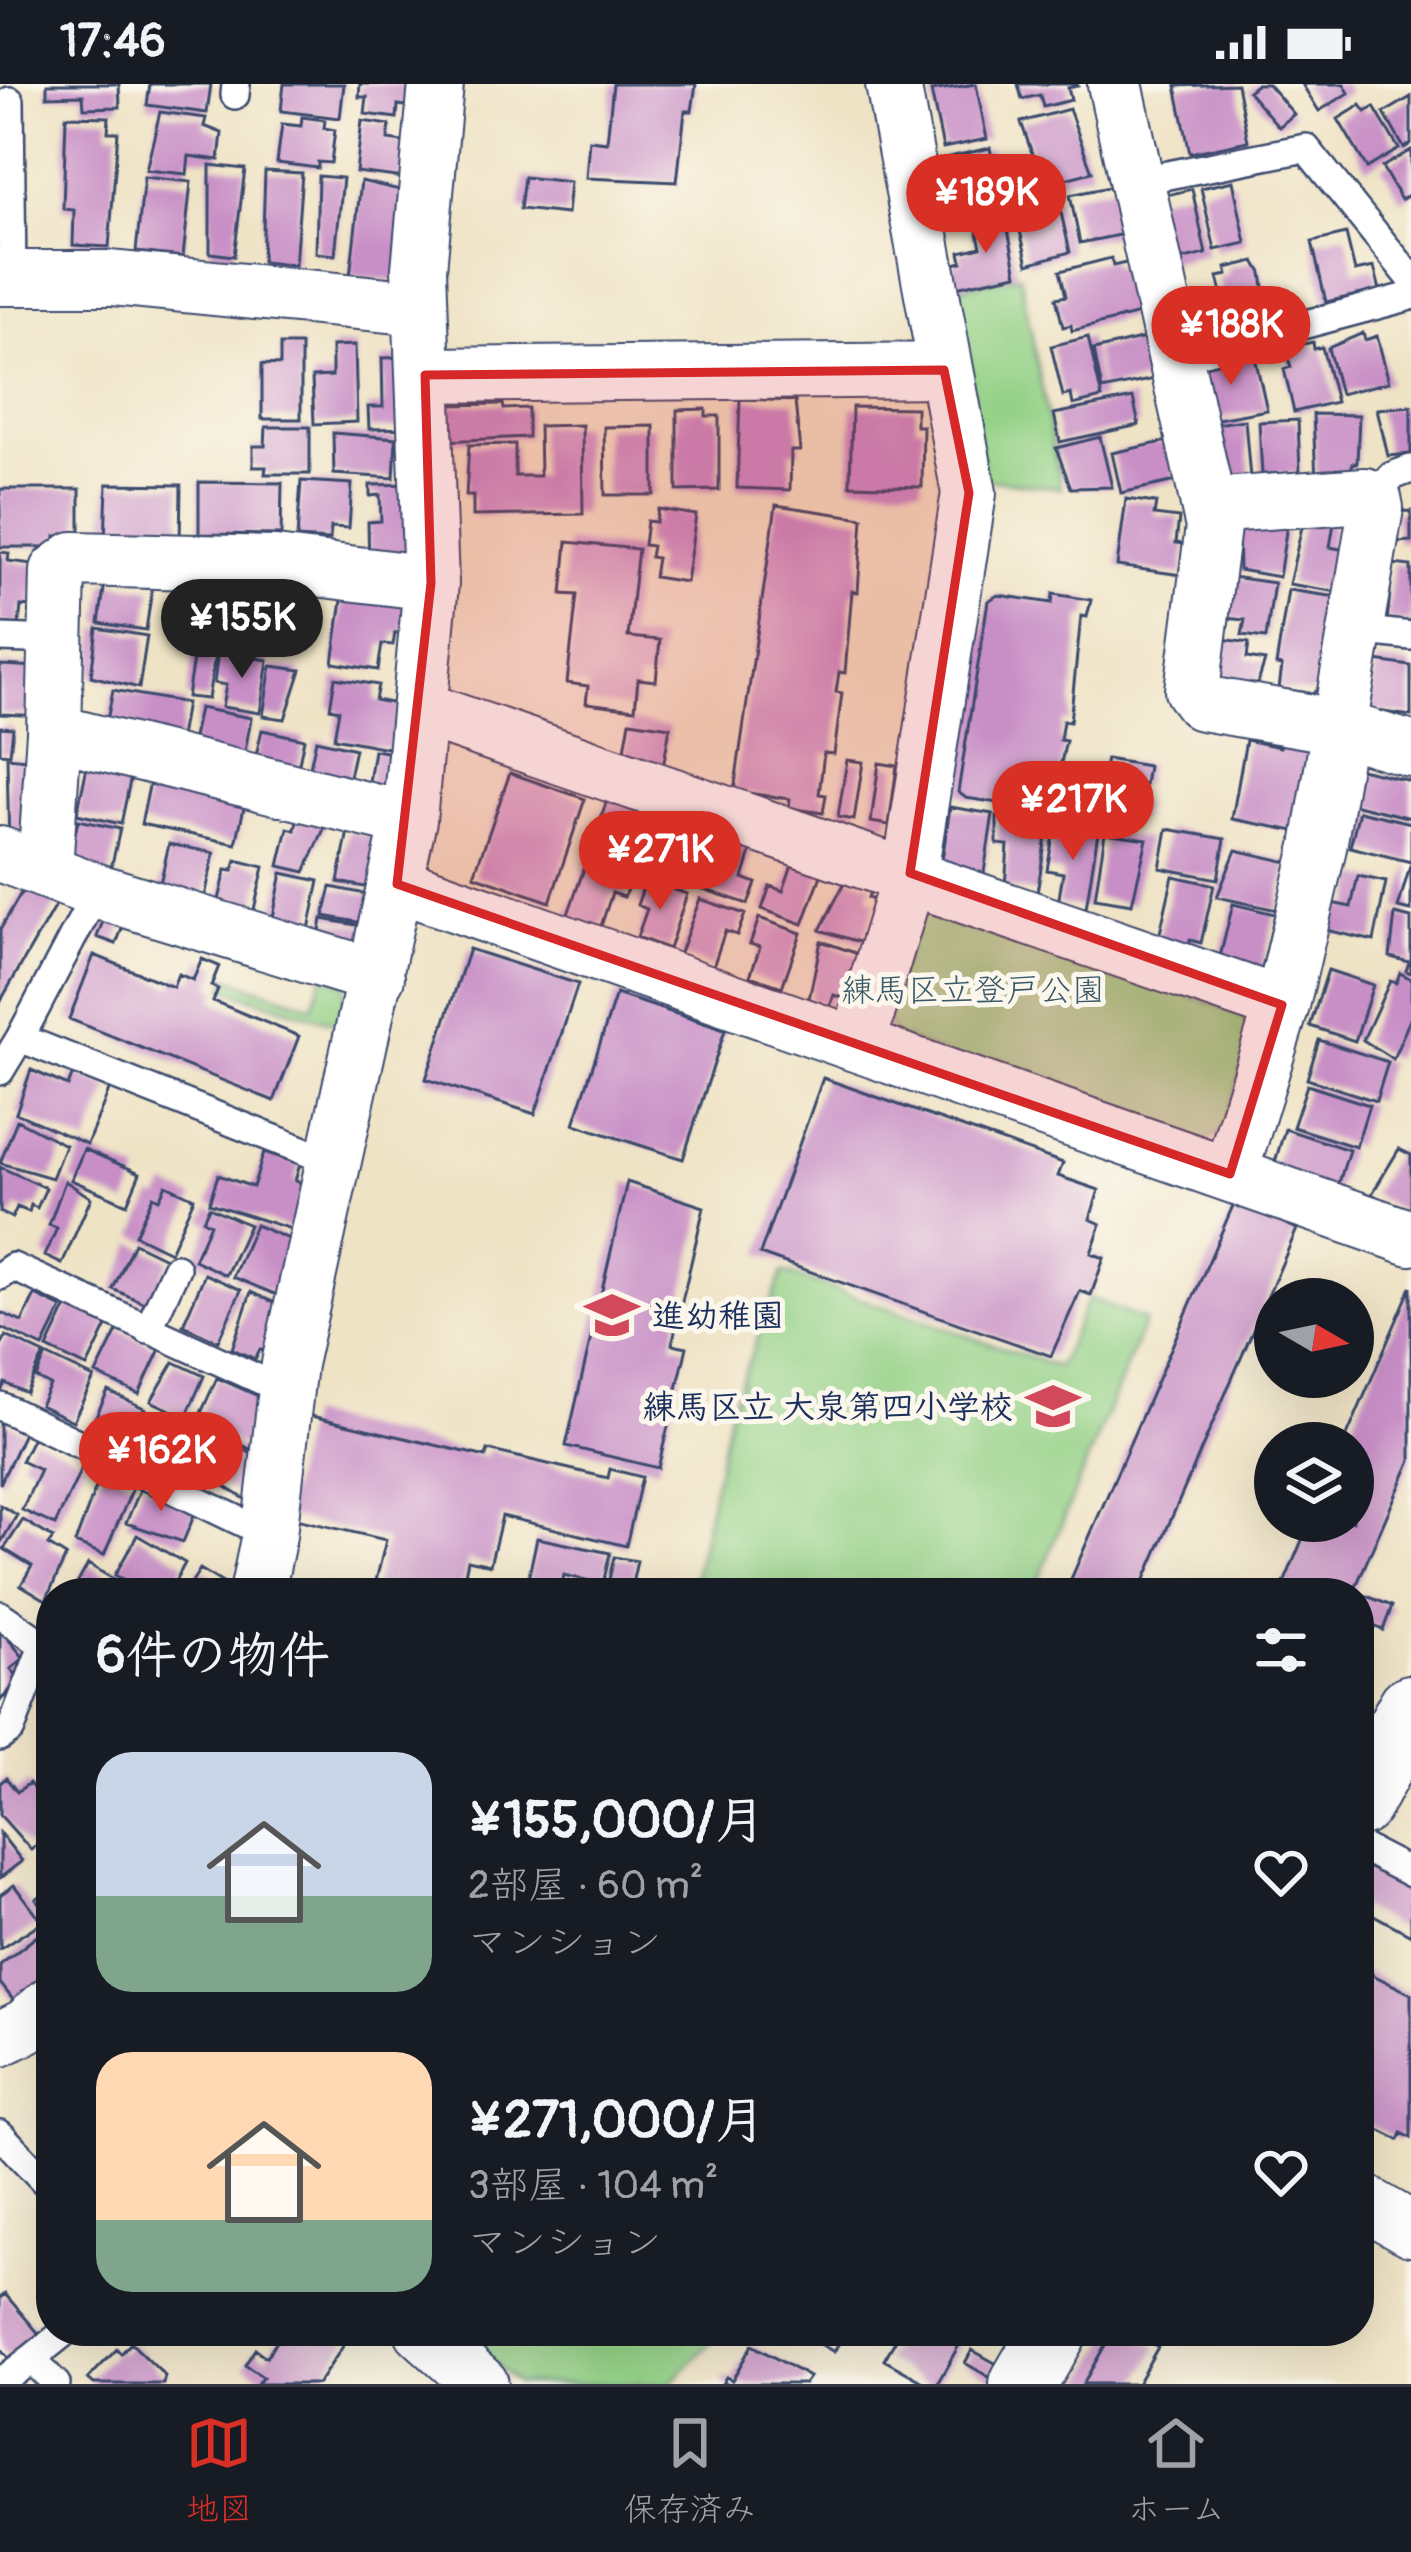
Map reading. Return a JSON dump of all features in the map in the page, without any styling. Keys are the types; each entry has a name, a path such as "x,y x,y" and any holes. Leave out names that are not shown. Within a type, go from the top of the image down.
{"street":[{"path":"259,1578 269,1535 285,1391 409,820 430,583 419,308 436,84"},
{"path":"858,1043 910,873 969,493 893,84"},
{"path":"1115,84 1213,527 1192,690 1196,698 1342,728 1411,749"},
{"path":"6,278 111,278 419,308"},
{"path":"424,375 944,370"},
{"path":"1209,506 1392,483 1282,1005 1230,1174"},
{"path":"376,977 97,891 22,861 54,732 58,571 74,559 275,564 430,583"},
{"path":"421,709 910,873 1282,1005"},
{"path":"54,732 409,820"},
{"path":"398,884 1411,1238"},
{"path":"1374,1776 1411,1708"},
{"path":"1374,2208 1411,2229"},
{"path":"439,2346 481,2384"},
{"path":"1023,2384 1045,2346"}],"lane":[{"path":"6,278 10,101"},
{"path":"1137,181 1306,148 1411,278"},
{"path":"1175,359 1411,296"},
{"path":"1358,630 1411,636"},
{"path":"0,638 57,640"},
{"path":"0,1071 97,891"},
{"path":"20,1038 335,1163"},
{"path":"0,1276 13,1267 285,1391"},
{"path":"148,1330 176,1268"},
{"path":"0,1406 269,1535"},
{"path":"0,1615 36,1640"},
{"path":"0,1737 11,1729 36,1664"},
{"path":"1374,1854 1411,1873"},
{"path":"0,2134 36,2172"},
{"path":"0,2383 48,2346"},
{"path":"31,2359 56,2384"}],"highlighted area":[{"path":"944,370 969,493 910,873 1282,1005 1230,1174 397,884 431,583 425,375"}],"green space":[{"path":"1020,275 1061,488 985,479 945,291"},
{"name":"練馬区立登戸公園","path":"937,899 1241,1014 1253,1033 1223,1133 1190,1145 896,1037 886,1018 917,910"},
{"path":"323,975 345,984 347,1027 224,989 228,978 313,1006"},
{"path":"783,1272 1058,1367 1088,1298 1145,1321 1039,1578 694,1578 730,1409"},
{"path":"476,2346 707,2346 670,2384 517,2384"}],"building":[{"path":"47,84 119,84 120,107 84,108 83,95 47,96"},
{"path":"150,84 211,84 207,113 147,105"},
{"path":"284,84 344,84 340,118 281,111"},
{"path":"360,84 427,84 424,108 398,105 397,118 365,114 367,97 359,97"},
{"path":"613,84 696,84 692,111 685,111 677,182 586,178 589,140 607,142"},
{"path":"976,84 987,139 943,148 931,91"},
{"path":"1018,84 1078,86 1068,88 1071,100 1043,107 1040,95 1022,99"},
{"path":"1237,84 1248,141 1190,153 1176,86"},
{"path":"1257,84 1268,84 1294,114 1279,127 1248,91"},
{"path":"1302,84 1344,84 1349,93 1319,111"},
{"path":"1411,97 1411,144 1404,148 1384,113"},
{"path":"1361,105 1366,112 1374,107 1399,149 1367,168 1338,119"},
{"path":"1069,109 1092,172 1031,188 1024,159 1033,156 1021,122"},
{"path":"160,112 206,118 204,126 222,133 219,160 189,156 187,174 146,170"},
{"path":"66,116 109,117 108,132 118,132 109,247 73,245 74,210 63,209"},
{"path":"302,117 325,120 324,128 335,130 331,163 318,162 318,168 277,163 282,124 301,126"},
{"path":"362,121 390,125 388,140 417,144 413,179 356,172"},
{"path":"990,148 1003,206 967,214 963,195 945,199 941,183 949,181 945,158"},
{"path":"1411,150 1411,194 1401,200 1382,167"},
{"path":"210,165 245,169 234,256 210,253"},
{"path":"265,171 302,173 295,265 262,262"},
{"path":"318,176 343,178 335,255 316,253"},
{"path":"144,177 191,182 183,257 136,252"},
{"path":"524,177 570,182 567,214 520,209"},
{"path":"361,181 417,194 397,281 350,276"},
{"path":"1233,181 1246,243 1215,250 1201,188"},
{"path":"1114,186 1124,234 1080,243 1070,195"},
{"path":"1192,189 1206,254 1168,263 1154,198"},
{"path":"1057,195 1070,252 1028,264 1013,201"},
{"path":"1005,215 1017,274 951,288 947,266 962,262 960,252 981,247 975,222"},
{"path":"1346,234 1355,271 1374,267 1380,290 1326,302 1312,242"},
{"path":"1111,258 1113,266 1130,262 1143,313 1072,331 1071,325 1063,327 1056,298 1066,296 1060,271"},
{"path":"1255,261 1262,273 1267,312 1238,318 1236,311 1227,313 1218,277 1228,275 1226,268"},
{"path":"1363,333 1365,340 1377,336 1389,382 1340,394 1328,348"},
{"path":"1088,337 1102,398 1073,405 1071,394 1063,396 1051,346"},
{"path":"1145,338 1154,379 1102,390 1094,350"},
{"path":"1313,342 1314,349 1322,347 1336,402 1294,412 1284,369 1291,367 1285,348"},
{"path":"280,345 301,345 301,419 262,419 262,364 280,365"},
{"path":"355,345 357,422 314,424 312,377 332,376 332,346"},
{"path":"1254,353 1267,410 1207,421 1196,367"},
{"path":"414,357 415,428 369,429 368,407 383,407 382,358"},
{"path":"1133,398 1139,425 1060,442 1054,414"},
{"path":"740,399 795,401 800,451 791,451 790,490 737,488"},
{"path":"503,404 504,409 528,408 528,437 445,441 445,405"},
{"path":"1411,406 1411,454 1388,456 1377,409"},
{"path":"852,407 916,408 916,426 923,426 922,487 850,485"},
{"path":"706,409 706,416 719,416 719,490 677,491 677,410"},
{"path":"1313,414 1359,415 1357,463 1352,463 1352,474 1316,480"},
{"path":"1245,420 1250,478 1212,482 1215,424"},
{"path":"1298,420 1300,473 1262,474 1259,422"},
{"path":"582,425 583,514 473,516 473,496 466,496 469,445 515,444 515,476 540,476 539,426"},
{"path":"654,426 654,495 605,495 604,427"},
{"path":"266,427 310,427 310,474 265,474 266,467 253,467 253,446 265,446"},
{"path":"333,433 396,438 394,478 334,474"},
{"path":"1100,437 1112,487 1071,488 1056,448"},
{"path":"1168,441 1176,481 1121,493 1112,453"},
{"path":"301,481 352,484 349,528 331,527 330,540 297,538"},
{"path":"199,482 282,483 281,535 199,534"},
{"path":"107,484 181,485 180,546 105,544"},
{"path":"418,484 420,559 369,566 368,522 381,521 380,495 370,496 370,485"},
{"path":"0,489 80,489 80,536 56,536 57,547 0,547"},
{"path":"1126,499 1156,503 1154,515 1179,518 1176,543 1186,544 1182,575 1117,566"},
{"path":"776,505 863,518 858,592 852,591 845,673 839,672 836,692 842,693 834,754 824,753 819,794 826,795 823,813 789,808 790,799 734,791"},
{"path":"658,509 696,515 686,582 654,577 657,558 650,557 652,546 644,545 647,521 656,522"},
{"path":"1411,511 1411,541 1397,542 1396,512"},
{"path":"1304,518 1334,523 1330,547 1345,550 1338,592 1289,584"},
{"path":"1238,525 1287,525 1279,577 1239,570"},
{"path":"567,542 638,549 628,637 660,640 656,681 638,679 635,709 586,703 588,686 567,683 577,595 562,594"},
{"path":"0,552 9,553 8,561 42,565 30,607 21,606 19,625 0,623"},
{"path":"1393,564 1411,566 1411,623 1387,621"},
{"path":"1232,577 1274,583 1266,638 1242,635 1245,620 1225,618"},
{"path":"105,582 152,589 146,630 99,623"},
{"path":"211,588 268,596 269,639 262,638 260,651 204,643"},
{"path":"1288,590 1337,597 1323,685 1312,693 1279,689 1282,666 1276,665"},
{"path":"343,593 408,602 403,633 395,633 393,645 382,644 378,670 333,663"},
{"path":"1053,594 1091,600 1087,617 1081,616 1070,722 1063,721 1060,740 1066,741 1050,811 966,798 958,792 988,601 998,595 1052,603"},
{"path":"97,628 147,636 139,688 91,676"},
{"path":"1223,639 1249,643 1247,658 1265,661 1253,698 1215,692"},
{"path":"195,646 216,648 208,699 187,697"},
{"path":"218,652 268,660 260,713 222,707 226,685 214,683"},
{"path":"1376,661 1411,666 1411,716 1370,710"},
{"path":"0,665 38,667 45,716 0,714"},
{"path":"271,666 301,670 285,719 263,716"},
{"path":"335,678 378,685 375,700 401,705 393,749 334,738 339,710 330,708"},
{"path":"113,690 186,703 178,749 104,736"},
{"path":"199,708 251,718 243,763 190,753"},
{"path":"630,721 670,727 663,767 623,761"},
{"path":"0,727 13,728 10,754 0,753"},
{"path":"262,730 304,739 295,782 252,772"},
{"path":"1283,733 1312,738 1295,831 1232,819 1246,740 1280,747"},
{"path":"316,740 355,749 345,795 306,785"},
{"path":"374,750 410,756 402,801 367,795"},
{"path":"7,757 45,761 38,847 9,845"},
{"path":"1106,759 1148,766 1145,785 1102,778"},
{"path":"847,760 863,762 854,820 838,817"},
{"path":"879,763 897,766 889,825 871,822"},
{"path":"87,767 131,776 121,824 77,814"},
{"path":"1356,768 1411,781 1411,818 1348,803"},
{"path":"510,773 585,799 550,902 474,875"},
{"path":"151,777 246,798 236,844 141,824"},
{"path":"1076,792 1142,804 1140,821 1073,810"},
{"path":"609,794 641,805 630,840 643,844 635,866 590,851"},
{"path":"950,807 993,814 983,879 940,873"},
{"path":"1359,811 1411,823 1411,862 1350,847"},
{"path":"298,815 327,822 305,872 279,866 288,828 295,830"},
{"path":"997,816 1048,824 1037,893 1005,888 1008,845 997,844"},
{"path":"78,820 120,829 109,877 68,868"},
{"path":"681,821 710,831 690,885 649,871 657,848 670,852"},
{"path":"1055,825 1098,832 1086,908 1058,904 1063,873 1047,870"},
{"path":"1167,829 1225,839 1218,879 1160,868"},
{"path":"348,831 391,840 387,891 338,882"},
{"path":"722,832 754,843 743,878 756,883 748,904 703,889"},
{"path":"1105,833 1147,839 1132,904 1095,898"},
{"path":"169,844 214,853 203,907 157,897"},
{"path":"1236,850 1288,862 1277,910 1217,897"},
{"path":"794,859 823,870 803,924 762,909 770,886 783,891"},
{"path":"236,860 264,867 251,922 216,913 226,870 233,871"},
{"path":"587,860 632,876 624,897 612,893 600,929 567,917"},
{"path":"1411,867 1411,911 1398,908"},
{"path":"282,873 319,881 308,934 271,927"},
{"path":"848,876 872,884 868,898 876,901 862,943 820,930"},
{"path":"1173,876 1214,885 1201,943 1190,940 1188,952 1157,946"},
{"path":"1358,876 1386,882 1374,941 1317,928 1322,901 1351,907"},
{"path":"29,879 60,897 0,1002 0,930"},
{"path":"646,880 687,894 669,949 637,937 647,909 637,905"},
{"path":"331,887 385,898 379,926 324,916"},
{"path":"700,899 745,914 737,935 725,931 713,967 679,955"},
{"path":"1233,904 1275,914 1261,973 1217,969"},
{"path":"106,913 125,921 116,944 97,937"},
{"path":"1395,914 1411,918 1411,973 1406,971 1409,962 1390,957"},
{"path":"759,918 801,933 782,987 750,976 760,947 750,944"},
{"path":"322,919 379,929 373,955 319,937"},
{"path":"821,941 861,955 846,999 834,995 830,1007 809,999"},
{"path":"469,949 578,984 535,1114 426,1079"},
{"path":"94,955 173,987 178,974 193,980 202,959 219,966 211,986 218,989 213,1001 299,1036 274,1101 69,1019"},
{"path":"1328,970 1373,985 1355,1041 1310,1026"},
{"path":"1400,973 1411,979 1411,1017 1393,1059 1363,1040 1390,981 1396,983"},
{"path":"616,994 725,1030 683,1159 574,1124"},
{"path":"1319,1040 1388,1062 1376,1101 1307,1079"},
{"path":"31,1070 68,1086 73,1073 110,1088 87,1144 16,1113"},
{"path":"823,1078 1063,1163 1058,1176 1099,1190 1090,1219 1101,1224 1091,1253 1104,1258 1091,1295 1080,1291 1051,1356 760,1254"},
{"path":"1307,1085 1369,1105 1356,1147 1293,1127"},
{"path":"17,1120 65,1145 52,1178 0,1163"},
{"path":"1285,1129 1349,1150 1335,1196 1271,1175"},
{"path":"84,1149 140,1173 127,1204 71,1180"},
{"path":"1399,1149 1411,1155 1411,1217 1372,1194"},
{"path":"264,1152 300,1164 295,1181 306,1184 291,1229 209,1203 218,1175 253,1187"},
{"path":"0,1167 46,1188 37,1208 31,1205 29,1212 17,1207 12,1218 0,1212"},
{"path":"65,1181 91,1198 62,1264 45,1256 57,1228 49,1225"},
{"path":"627,1182 704,1207 672,1344 687,1347 658,1468 566,1446"},
{"path":"166,1185 194,1198 170,1252 135,1235 153,1196 159,1199"},
{"path":"1235,1201 1297,1229 1276,1278 1254,1278 1254,1328 1146,1578 1072,1578"},
{"path":"209,1207 249,1225 226,1275 194,1260 210,1224 203,1220"},
{"path":"255,1225 304,1245 287,1299 233,1277"},
{"path":"134,1243 169,1260 149,1305 113,1289"},
{"path":"205,1274 241,1290 218,1341 183,1325"},
{"path":"1411,1287 1411,1460 1360,1578 1286,1578 1301,1542 1374,1542 1374,1422 1353,1422 1363,1398 1374,1398 1374,1373"},
{"path":"251,1292 290,1310 270,1354 260,1349 255,1359 232,1349"},
{"path":"35,1295 62,1308 43,1347 0,1327 0,1312 22,1322"},
{"path":"69,1302 109,1322 87,1367 47,1348"},
{"path":"118,1329 160,1349 139,1394 96,1374"},
{"path":"6,1336 44,1354 26,1393 5,1383 0,1394 0,1348"},
{"path":"46,1355 94,1378 73,1421 40,1405 50,1385 36,1378"},
{"path":"174,1362 204,1376 186,1417 151,1401"},
{"path":"217,1378 267,1400 259,1453 196,1424"},
{"path":"108,1391 146,1409 129,1444 91,1426"},
{"path":"307,1415 486,1457 488,1450 608,1478 610,1469 642,1477 626,1546 502,1516 490,1565 468,1560 464,1578 377,1578 386,1540 283,1516"},
{"path":"0,1419 25,1431 0,1484"},
{"path":"33,1437 85,1461 55,1525 22,1510 40,1470 21,1461"},
{"path":"229,1443 269,1461 253,1504 213,1479"},
{"path":"103,1468 135,1483 104,1555 75,1543"},
{"path":"143,1483 196,1511 183,1542 126,1523"},
{"path":"0,1505 17,1515 0,1544"},
{"path":"23,1520 53,1538 48,1545 66,1556 56,1578 36,1578 36,1594 21,1585 32,1566 4,1549"},
{"path":"137,1535 185,1563 177,1578 115,1575"},
{"path":"537,1538 610,1553 604,1578 528,1578"},
{"path":"614,1557 637,1561 633,1578 609,1578"},
{"path":"88,1564 111,1578 80,1578"},
{"path":"200,1569 215,1578 194,1578"},
{"path":"1374,1599 1392,1606 1383,1630 1374,1626"},
{"path":"0,1629 24,1658 11,1669 20,1679 0,1701"},
{"path":"6,1778 17,1792 29,1783 36,1792 36,1846 31,1850 0,1815 0,1783"},
{"path":"0,1833 22,1861 0,1878"},
{"path":"1374,1868 1411,1888 1411,1935 1374,1915"},
{"path":"14,1885 36,1914 36,1926 0,1949 0,1895"},
{"path":"36,1937 36,1997 20,2009 0,1983 0,1965"},
{"path":"1374,1976 1411,1994 1411,2138 1402,2133 1399,2140 1374,2128"},
{"path":"5,2294 36,2330 36,2338 10,2360 0,2348 0,2298"},
{"path":"134,2346 165,2376 163,2384 94,2384 88,2379 117,2349 121,2354"},
{"path":"273,2346 343,2346 318,2384 257,2384 263,2377 245,2365 255,2349 266,2357"},
{"path":"751,2346 809,2377 804,2384 722,2384 726,2377 732,2380"},
{"path":"892,2346 959,2346 937,2384 927,2384 884,2360"},
{"path":"1105,2346 1158,2347 1137,2384 1083,2384"},
{"path":"972,2350 1002,2367 994,2380 965,2363"}],"place":[{"name":"進幼稚園","path":"612,1315"},
{"name":"練馬区立 大泉第四小学校","path":"1053,1406"}]}
